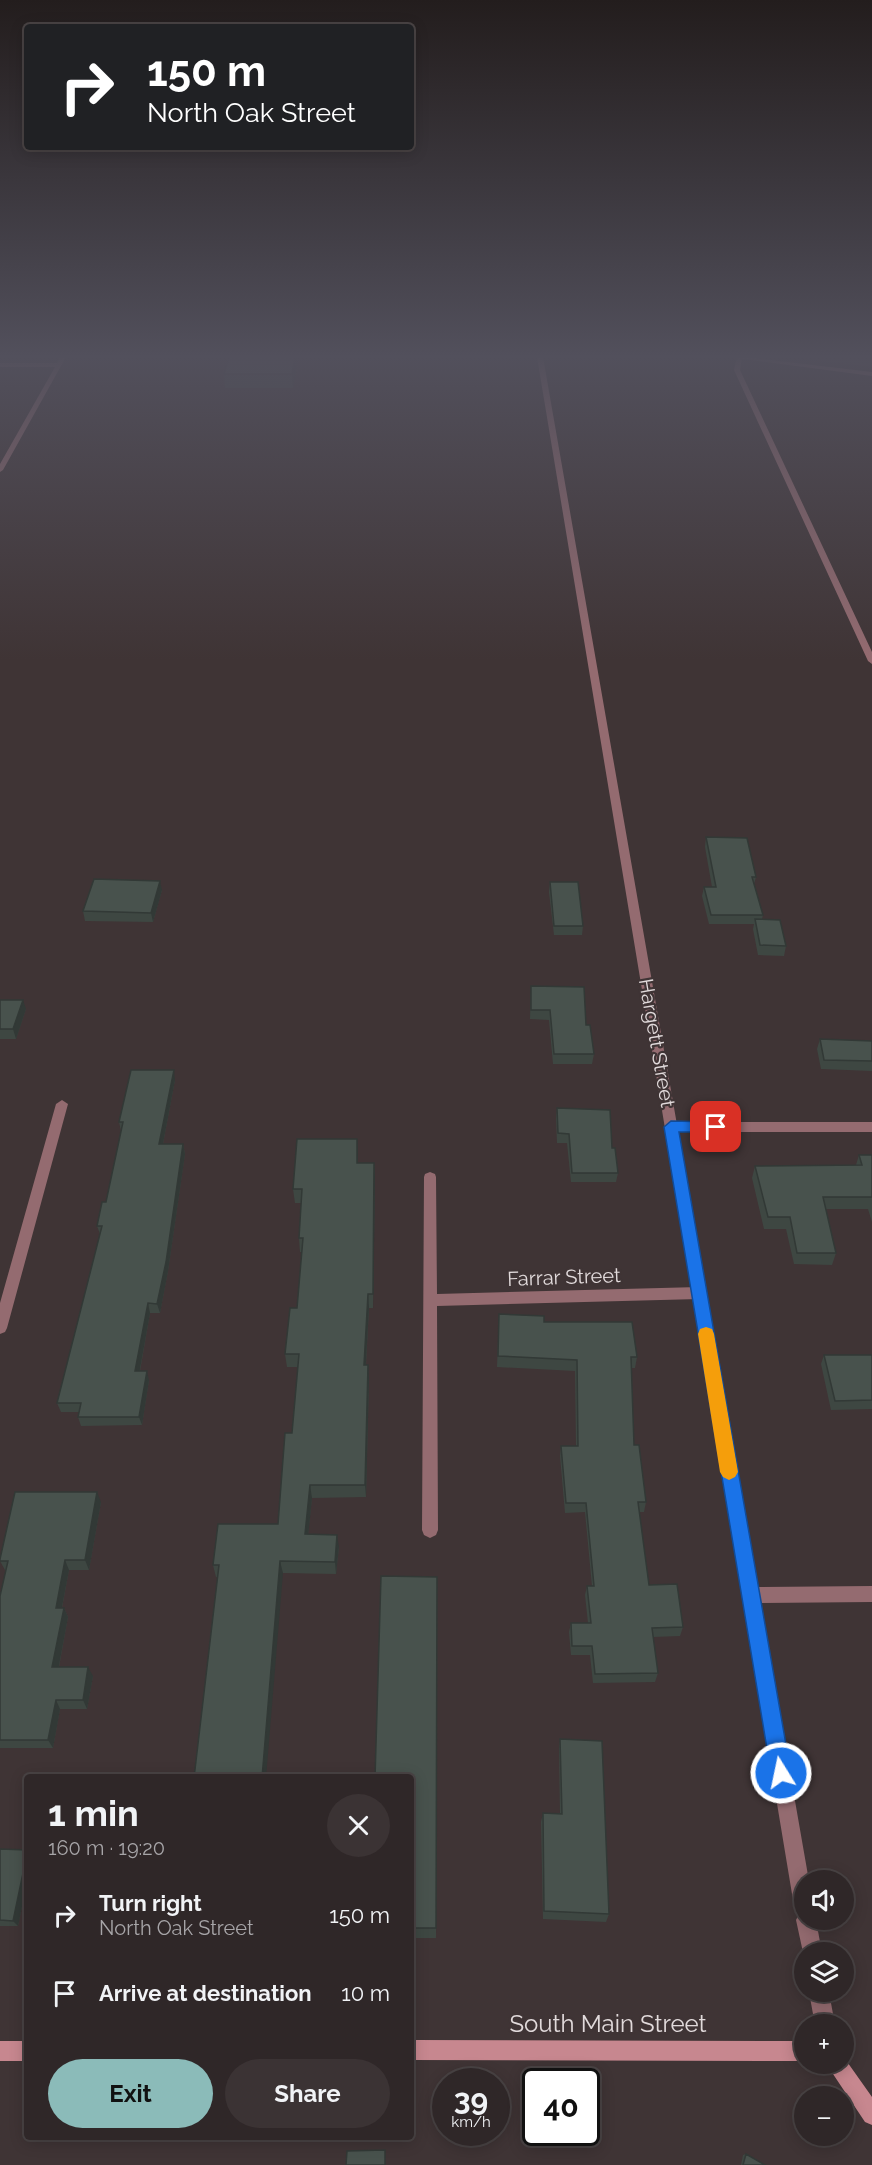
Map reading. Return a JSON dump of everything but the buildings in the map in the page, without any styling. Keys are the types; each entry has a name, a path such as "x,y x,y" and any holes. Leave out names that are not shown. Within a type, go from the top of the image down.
{"main road":[{"name":"South Main Street","path":"414,2050 794,2051"},
{"path":"0,2051 24,2051"},
{"path":"845,2074 872,2115"}],"street":[{"name":"Hargett Street","path":"557,458 798,1870"},
{"path":"778,458 872,661"},
{"path":"0,1328 62,1104"},
{"path":"671,1127 872,1127"},
{"path":"430,1176 430,1530"},
{"name":"Farrar Street","path":"430,1300 699,1293"},
{"path":"750,1595 872,1594"}],"slow traffic":[{"path":"706,1334 729,1472"}],"route":[{"path":"716,1127 671,1127 781,1773"}]}
